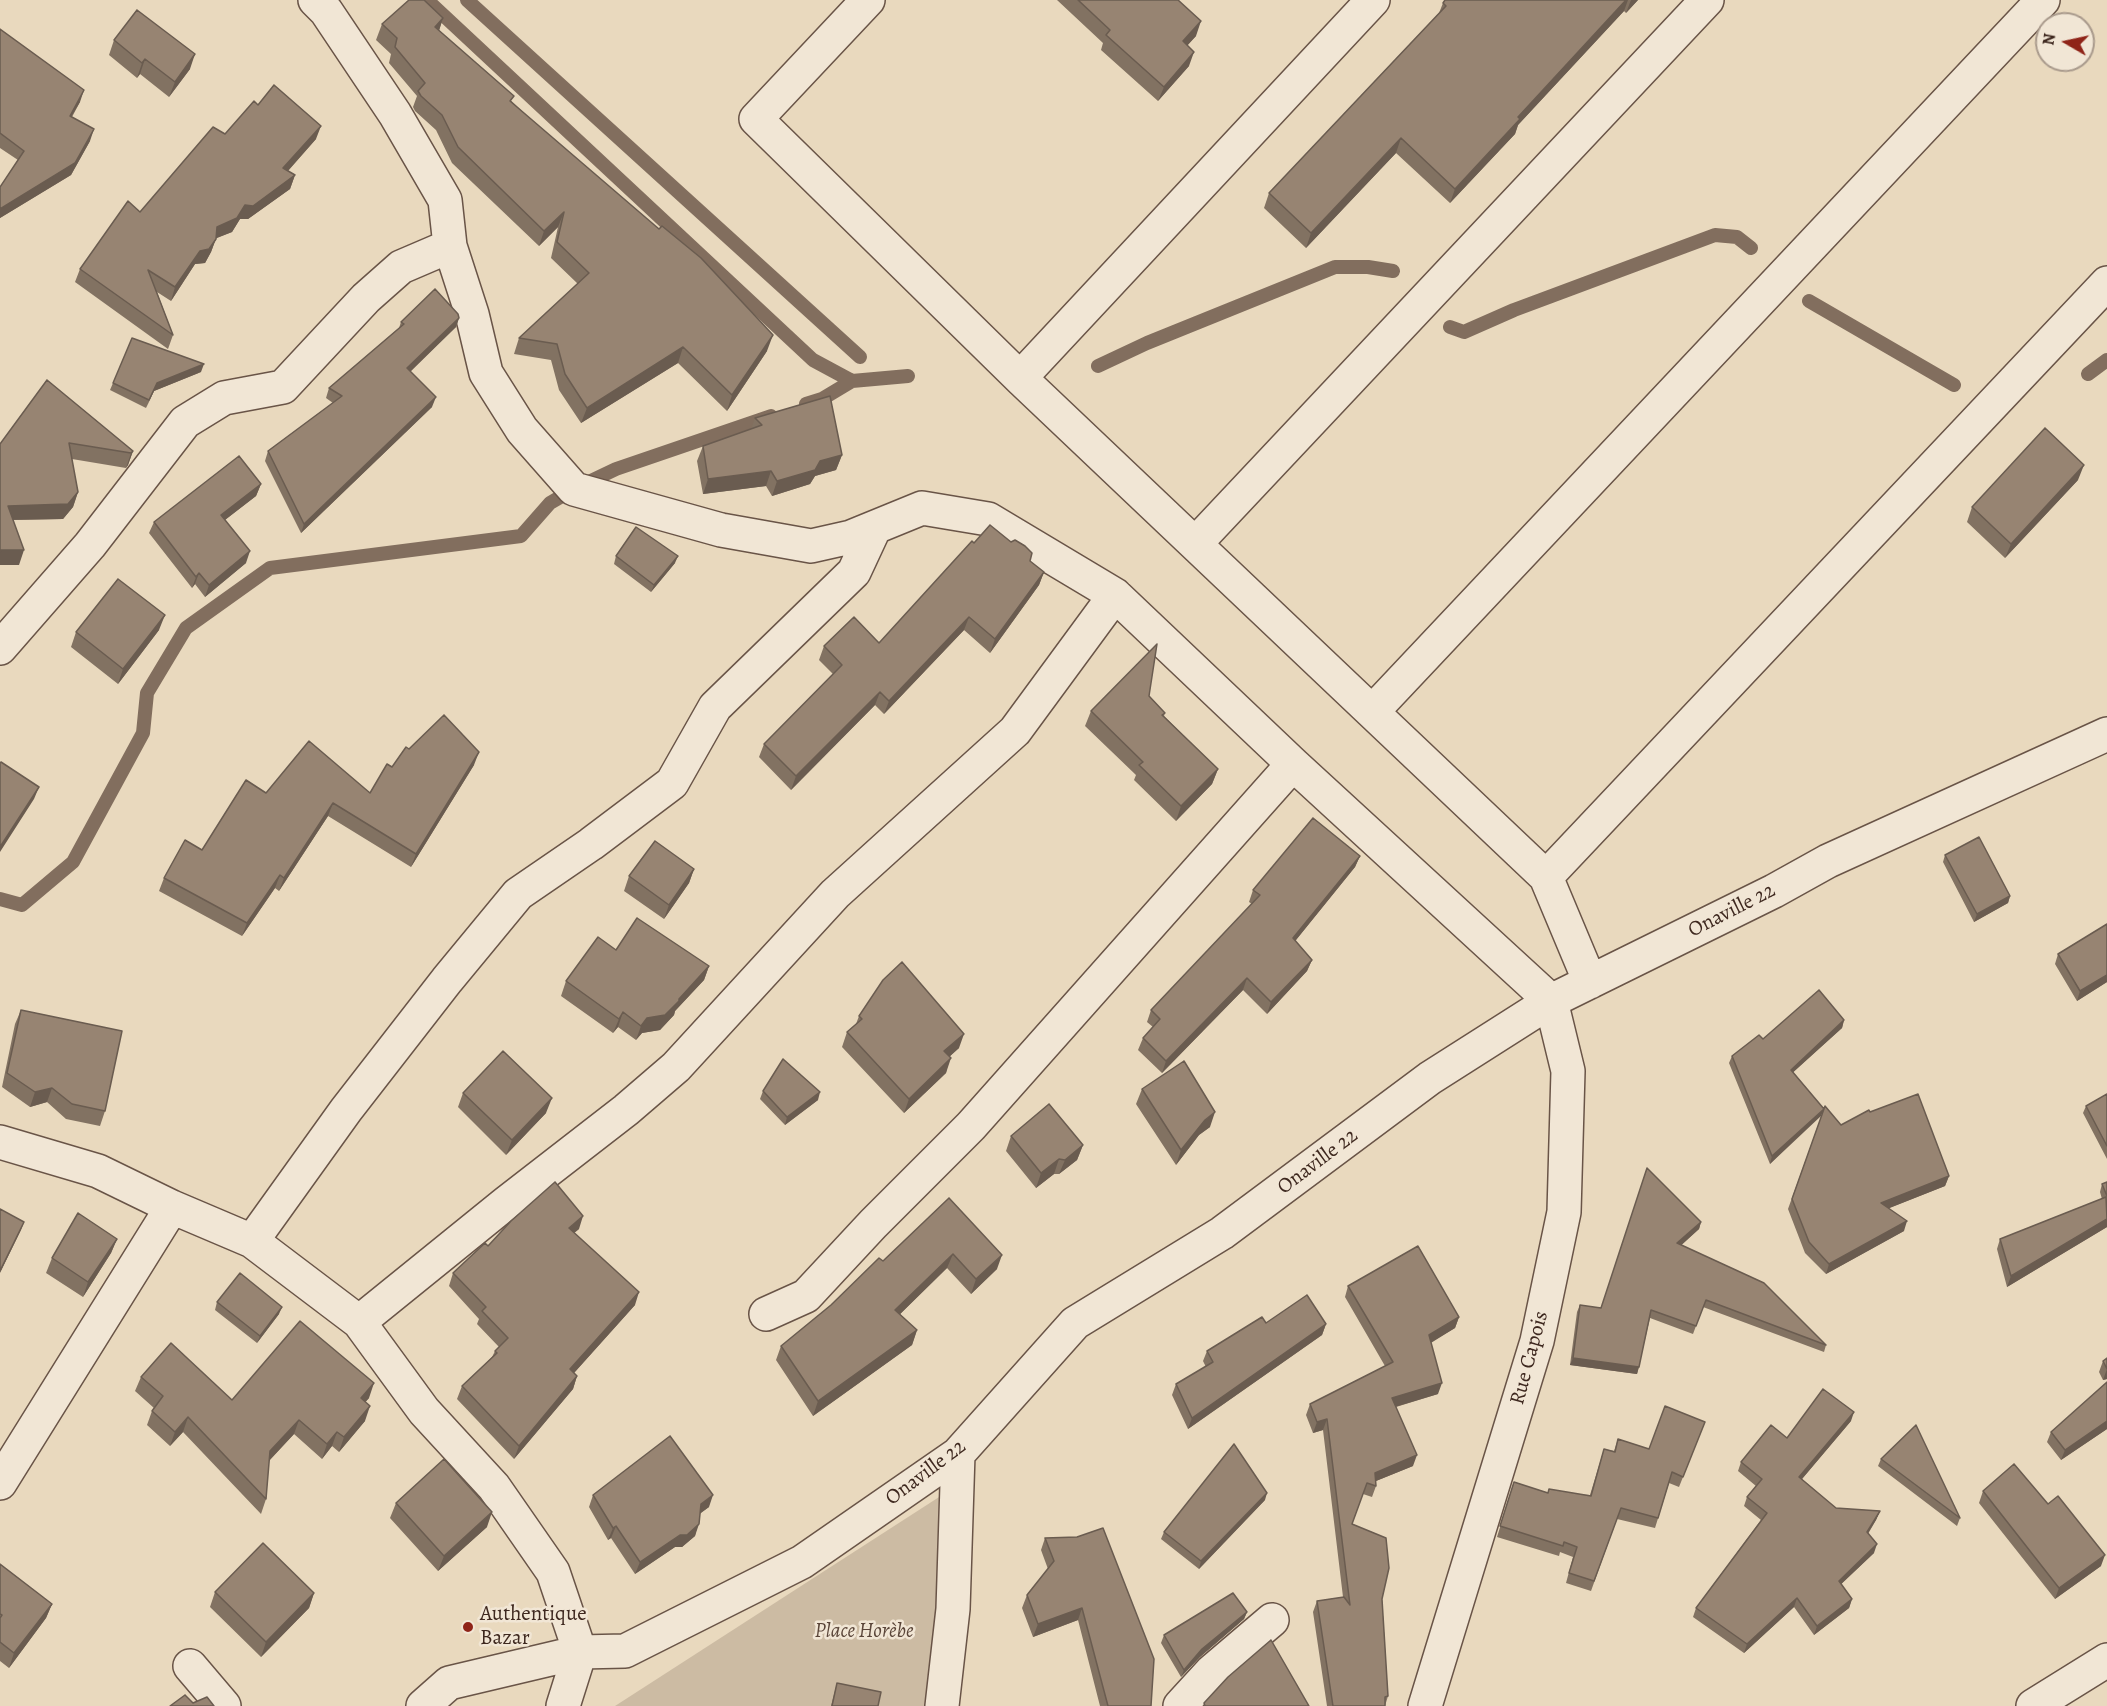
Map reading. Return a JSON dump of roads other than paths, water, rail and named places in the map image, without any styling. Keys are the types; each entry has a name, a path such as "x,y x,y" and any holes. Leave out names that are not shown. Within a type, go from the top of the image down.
{"street":[{"path":"315,0 326,11 395,114 445,200 450,246 472,314 486,373 522,430 574,489 721,530 811,546 851,537 922,508 988,519 1115,595 1293,764 1551,1001"},
{"path":"868,0 756,119 1020,378 1546,877 1590,982"},
{"path":"1020,378 1373,0"},
{"path":"1195,544 1707,0"},
{"path":"1372,712 2043,0"},
{"path":"0,648 90,545 185,422 224,398 283,387 366,298 401,267 450,246"},
{"path":"1546,877 2107,283"},
{"path":"252,1241 345,1110 518,894 591,844 672,783 715,707 854,572 874,529"},
{"path":"359,1322 626,1110 676,1067 835,894 1015,731 1115,595"},
{"name":"Onaville 22","path":"423,1706 449,1683 580,1652 625,1652 802,1562 958,1454 1075,1323 1222,1233 1430,1078 1551,1001 1774,891 1828,861 2107,734"},
{"path":"766,1314 806,1296 970,1126 1293,764"},
{"name":"Rue Capois","path":"1425,1706 1537,1341 1564,1212 1568,1071 1551,1001"},
{"path":"0,1142 98,1170 172,1207 252,1241 359,1322 424,1410 494,1487 553,1572 580,1652 563,1706"},
{"path":"0,1483 172,1207"},
{"path":"942,1706 953,1610 958,1454"},
{"path":"1180,1706 1212,1671 1272,1620"},
{"path":"2033,1706 2107,1660"},
{"path":"190,1666 224,1706"}],"waterway":[{"path":"427,0 813,360 852,381"},
{"path":"467,0 860,357"},
{"path":"1450,327 1464,332 1514,310 1715,235 1737,237 1751,248"},
{"path":"1098,366 1147,343 1335,267 1368,267 1393,271"},
{"path":"1809,301 1954,385"},
{"path":"2088,374 2107,360"},
{"path":"806,404 822,399 852,381 908,376"},
{"path":"0,899 22,905 73,862 143,733 147,693 186,628 270,568 521,536 550,503 574,489 616,469 771,416"}],"place":[{"name":"Authentique Bazar","path":"468,1627"}],"park label":[{"name":"Place Horèbe","path":"864,1632"}]}
